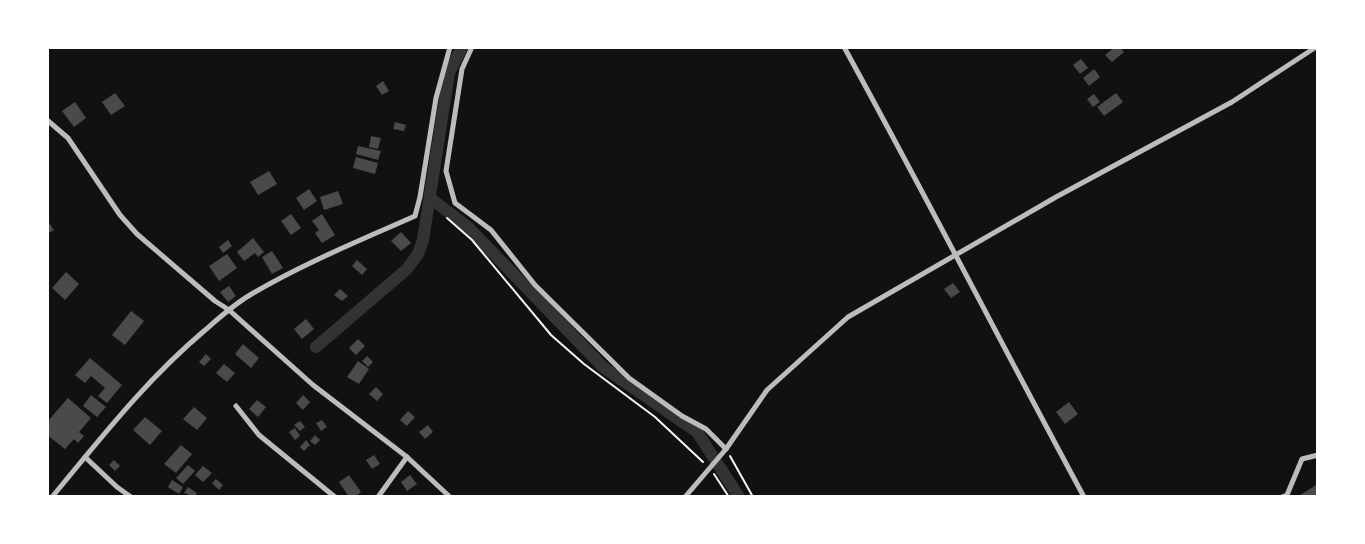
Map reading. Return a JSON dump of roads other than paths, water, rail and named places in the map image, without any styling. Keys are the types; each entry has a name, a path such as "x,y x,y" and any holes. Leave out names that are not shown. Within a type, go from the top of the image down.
{"street":[{"path":"52,497 140,390 184,347 229,310 249,295 293,271 415,216 436,98 450,47"},
{"path":"472,47 462,69 446,171 455,203 491,230 535,285 629,378 682,416 706,429 726,449"},
{"path":"844,47 1084,497"},
{"path":"685,497 726,449 767,390 848,317 1056,197 1233,102 1317,47"},
{"path":"47,120 68,138 120,215 137,234 229,310 313,385 407,457 450,497"},
{"path":"236,406 259,435 335,497"},
{"path":"1282,497 1287,495 1302,459 1318,455"},
{"path":"85,457 131,497"},
{"path":"378,497 407,457"}],"waterway":[{"path":"316,347 407,269 418,254 423,240 449,73 462,47"},
{"path":"430,198 468,227 603,367 697,432 739,497"}]}
